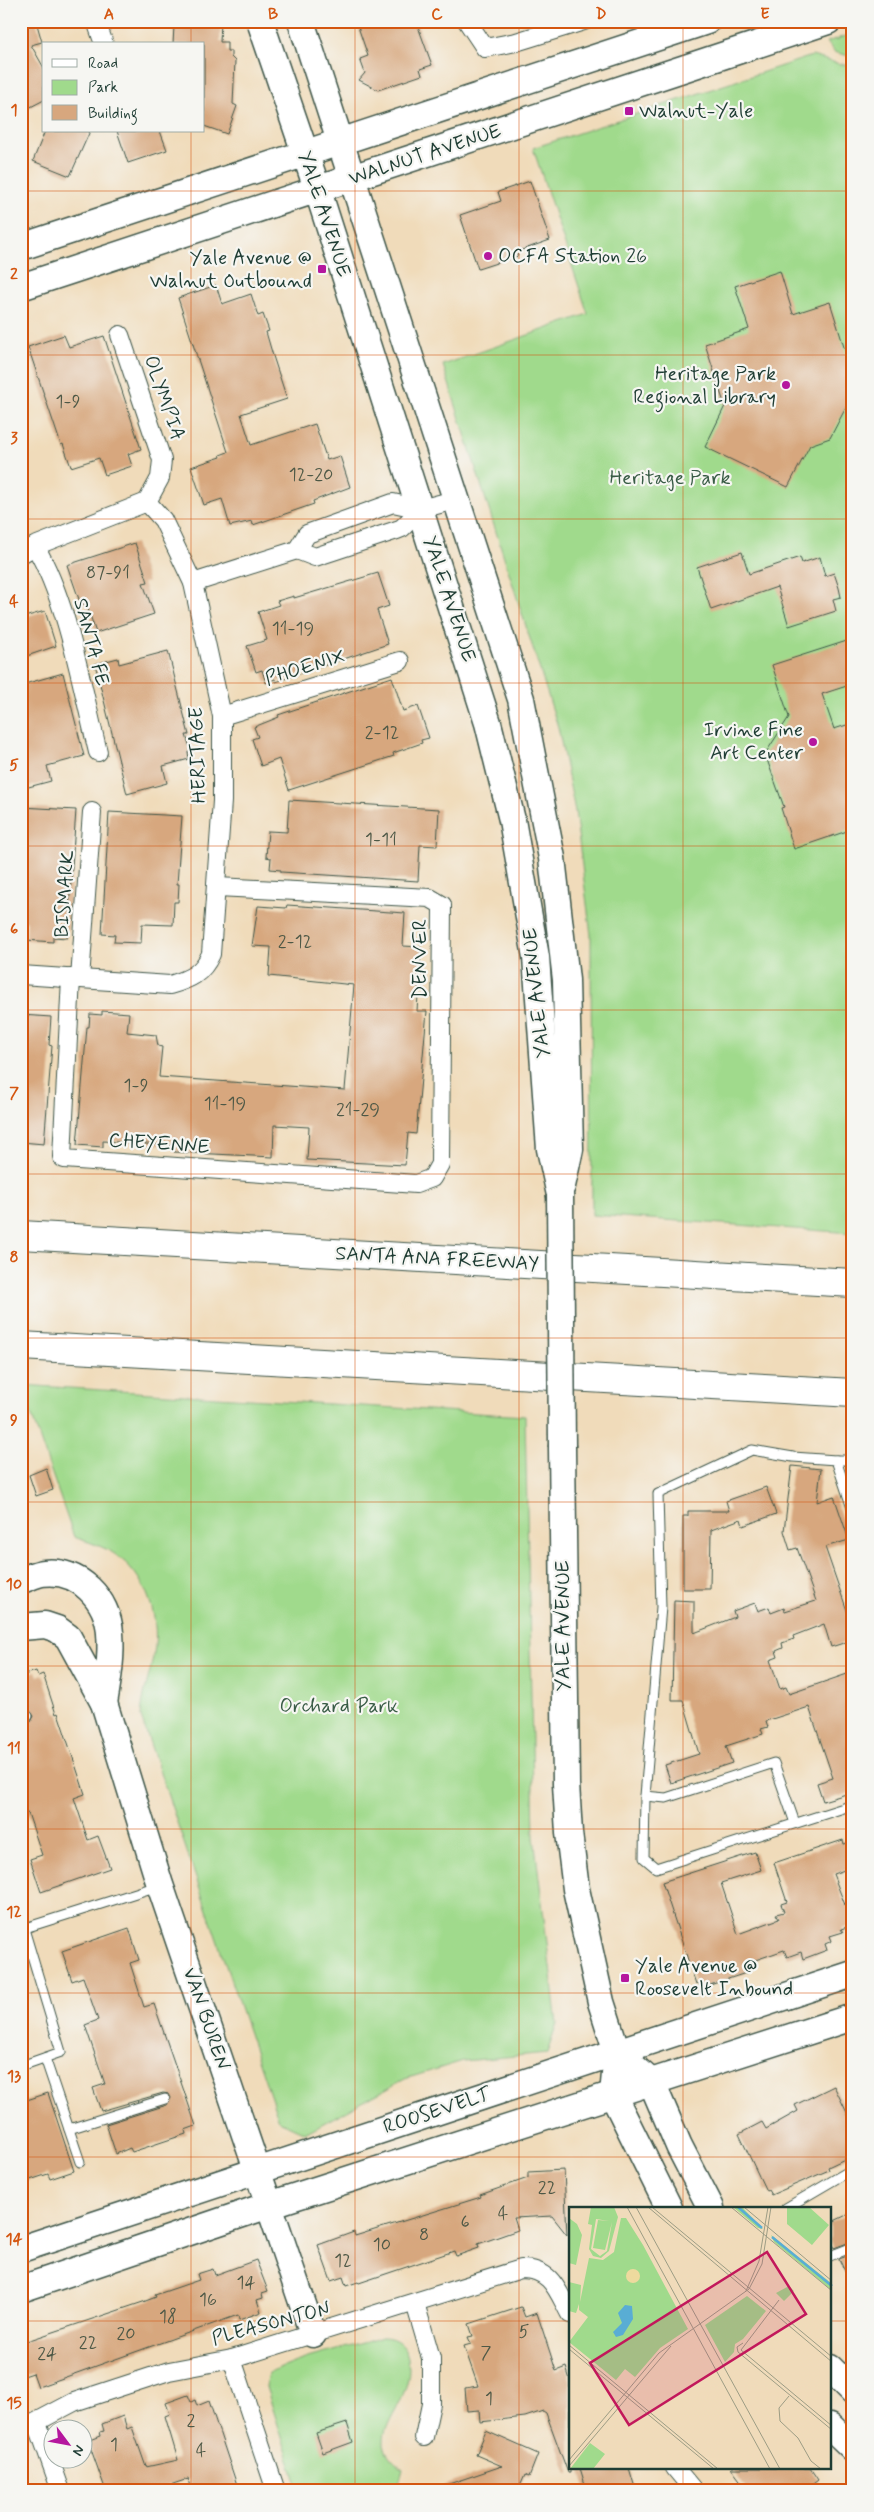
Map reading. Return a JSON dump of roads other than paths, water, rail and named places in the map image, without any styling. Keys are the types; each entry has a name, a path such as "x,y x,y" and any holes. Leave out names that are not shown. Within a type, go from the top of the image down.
{"highway":[{"name":"SANTA ANA FREEWAY","path":"21,1235 853,1283"},
{"path":"21,1346 853,1394"}],"main road":[{"name":"YALE AVENUE","path":"260,21 318,190 488,723 512,820 536,957 550,1149 560,1194 564,1708 569,1833 576,1889 600,2002 617,2052 613,2095"},
{"name":"YALE AVENUE","path":"301,21 458,499 521,699 537,772 552,858 566,980 570,1149 560,1194"},
{"name":"WALNUT AVENUE","path":"21,247 708,21"},
{"name":"WALNUT AVENUE","path":"21,287 828,21"},
{"path":"21,1580 44,1573 62,1574 78,1580 99,1598 110,1632 109,1670 104,1703"},
{"path":"21,1627 44,1624 57,1629 68,1637 104,1703"},
{"name":"VAN BUREN","path":"104,1703 160,1885 313,2334"},
{"name":"ROOSEVELT","path":"21,2249 853,1974"},
{"name":"ROOSEVELT","path":"21,2289 269,2206 853,2017"},
{"name":"YALE AVENUE","path":"617,2052 652,2083 679,2146 710,2207"},
{"path":"613,2095 669,2207"},
{"path":"832,2370 853,2391"},
{"path":"832,2428 853,2448"}],"street":[{"path":"96,21 103,42"},
{"path":"468,21 485,48 516,42 584,21"},
{"name":"OLYMPIA","path":"120,335 162,460 160,478 147,502"},
{"path":"297,550 307,534 393,503 421,509 458,499"},
{"path":"28,550 147,502"},
{"name":"HERITAGE","path":"21,975 170,984 192,978 205,967 210,954 217,887 222,801 222,716 193,583 163,520 147,502"},
{"path":"193,583 297,550 315,557 402,528 421,509"},
{"name":"SANTA FE","path":"28,550 50,571 98,752"},
{"name":"PHOENIX","path":"222,716 400,662"},
{"name":"BISMARK","path":"76,979 92,812"},
{"name":"DENVER","path":"217,887 430,898 442,905 440,1164 432,1178"},
{"name":"CHEYENNE","path":"76,979 62,1157 64,1159 416,1184 432,1178"},
{"name":"PLEASONTON","path":"29,2426 74,2402 169,2371 232,2360 522,2269 536,2269 548,2275 569,2312"},
{"path":"415,2303 431,2358 431,2404 424,2437"},
{"path":"232,2360 276,2491"},
{"path":"29,2426 61,2491"},
{"path":"677,2470 694,2491"}],"lane":[{"path":"853,1460 793,1457 752,1450 658,1494 661,1607 645,1796 644,1858 656,1868 853,1805"},
{"path":"836,1460 853,1511"},
{"path":"645,1796 666,1798 774,1763 795,1823"},
{"path":"21,2066 61,2052 23,1924 160,1885"},
{"path":"45,2058 80,2162"},
{"path":"69,2129 165,2099"},
{"path":"788,2207 851,2170 853,2172"},
{"path":"832,2255 853,2247"}],"place":[{"name":"Walnut-Yale","path":"629,111"},
{"name":"OCFA Station 26","path":"488,256"},
{"name":"Yale Avenue @ Walnut Outbound","path":"322,269"},
{"name":"Heritage Park Regional Library","path":"786,385"},
{"name":"Irvine Fine Art Center","path":"813,742"},
{"name":"Yale Avenue @ Roosevelt Inbound","path":"625,1978"}],"park label":[{"name":"Heritage Park","path":"670,478"},
{"name":"Orchard Park","path":"339,1706"}]}
